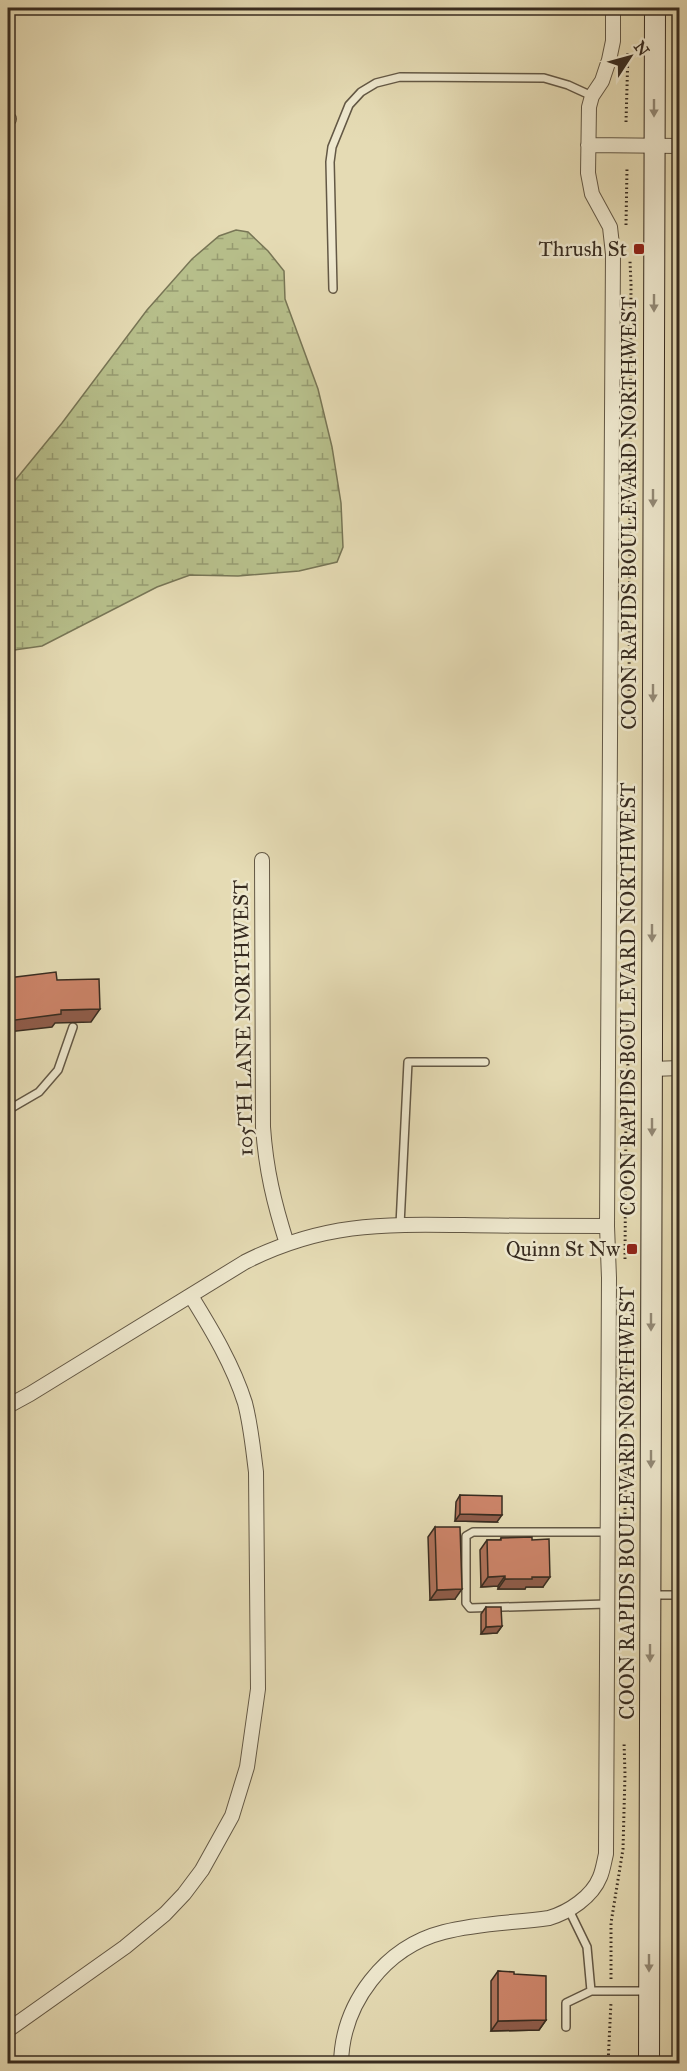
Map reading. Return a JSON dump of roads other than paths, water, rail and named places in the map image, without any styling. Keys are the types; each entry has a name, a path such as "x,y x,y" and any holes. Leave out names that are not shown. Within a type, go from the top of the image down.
{"main road":[{"name":"COON RAPIDS BOULEVARD NORTHWEST","path":"649,2064 655,8"}],"street":[{"path":"341,2064 346,2031 360,1995 387,1963 409,1946 444,1932 549,1918 569,1910 586,1896 600,1878 606,1854 613,254 610,227 589,184 588,146 589,107 609,60 613,41 613,8"},
{"path":"588,146 680,146"},
{"name":"105TH LANE NORTHWEST","path":"262,860 263,1127 267,1173 286,1244"},
{"path":"652,1069 680,1068"},
{"path":"8,1406 245,1262 316,1234 345,1228 400,1225 607,1226"},
{"path":"8,2030 125,1947 165,1914 184,1894 202,1870 224,1832 241,1790 247,1767 258,1689 256,1472 252,1438 245,1403 237,1383 220,1345 191,1296"}],"lane":[{"path":"333,289 330,162 332,147 349,105 362,92 376,83 400,77 544,78 592,96"},
{"path":"8,1110 39,1092 58,1070 73,1027"},
{"path":"400,1225 408,1062 485,1062"},
{"path":"607,1532 473,1532 466,1536 466,1603 470,1608 607,1604"},
{"path":"651,1595 680,1595"},
{"path":"569,1910 587,1947 591,1991"},
{"path":"566,2027 566,2003 591,1991 649,1991"}],"place":[{"name":"Thrush St","path":"639,249"},
{"name":"Quinn St Nw","path":"632,1249"}]}
